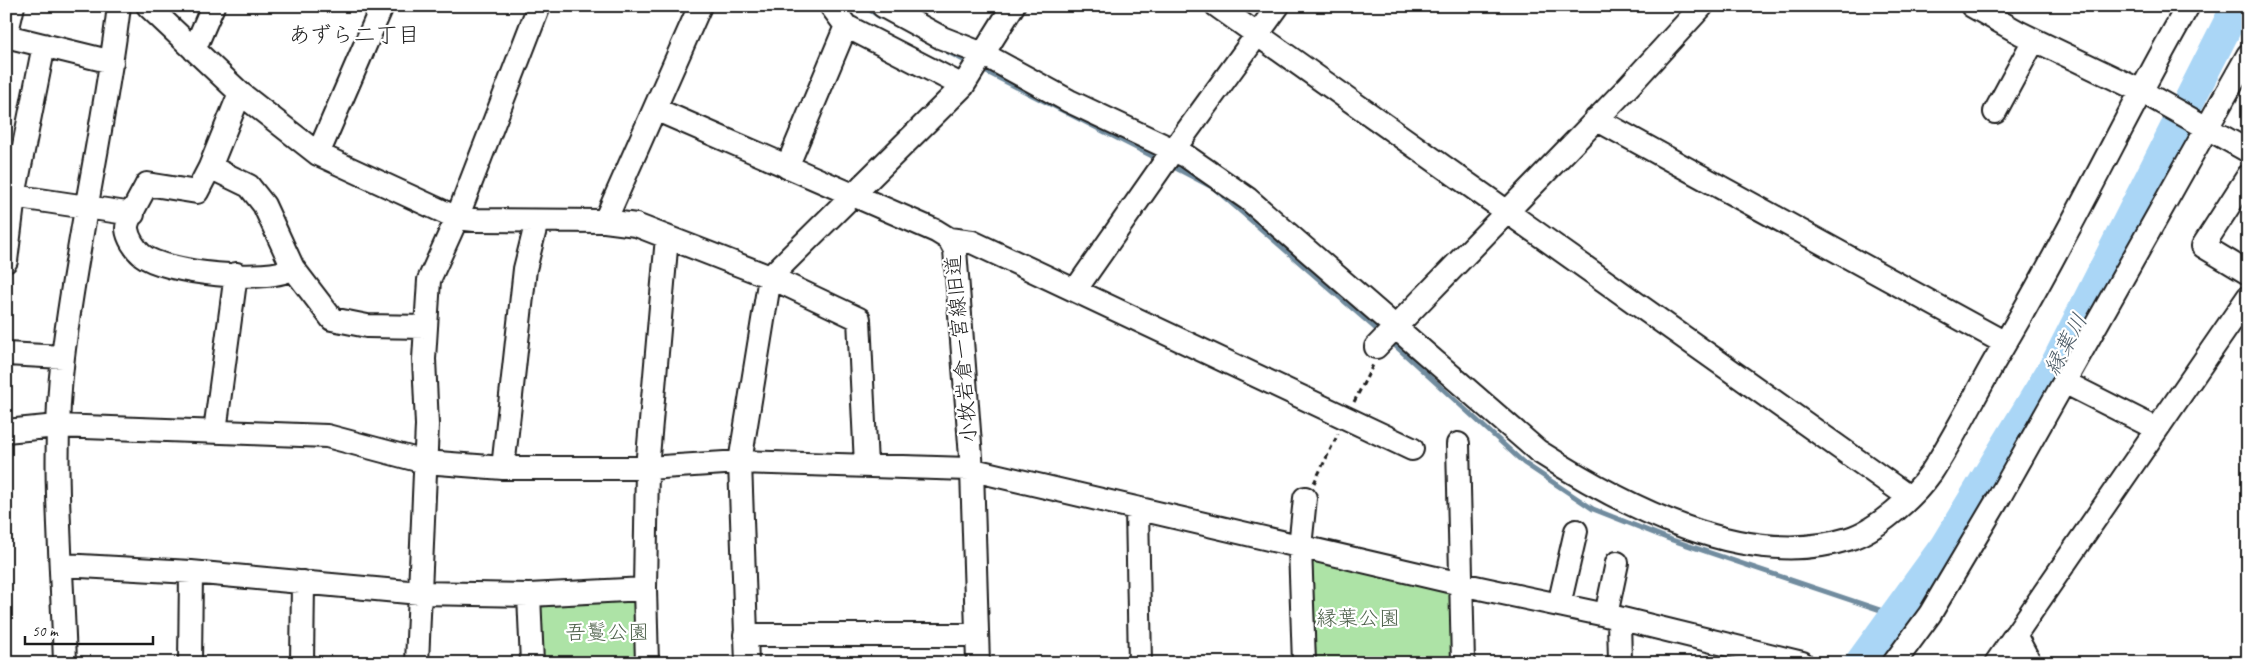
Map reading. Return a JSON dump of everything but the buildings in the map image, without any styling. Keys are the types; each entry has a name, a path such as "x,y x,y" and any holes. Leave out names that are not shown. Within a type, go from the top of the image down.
{"street":[{"path":"13,6 6,36 112,62"},
{"path":"65,663 57,426 63,357 86,206 112,62 118,6"},
{"path":"148,6 240,93 318,154 456,218 476,220 605,221 636,225 770,277 858,319 866,465"},
{"path":"194,50 213,6"},
{"path":"318,154 382,6"},
{"path":"417,663 418,592 426,462 427,425 424,359 429,280 456,218 539,6"},
{"path":"605,221 700,6"},
{"path":"831,6 846,26 1069,101 1167,159 1186,156 1248,199 1385,337 1538,451 1611,496 1717,537 1759,545 1801,548 1850,539 1880,523 1909,497 1930,474 2061,244 2144,93 2188,6"},
{"path":"883,6 942,38 974,68"},
{"path":"747,663 740,462 770,277 854,196 974,68 1013,6"},
{"path":"1218,6 1506,213 1909,497"},
{"path":"1076,289 1278,6"},
{"path":"1385,337 1506,213 1702,6"},
{"path":"1972,6 2034,40 2144,93 2248,151"},
{"path":"787,166 846,26"},
{"path":"1995,112 2034,40"},
{"path":"6,261 10,196 44,45"},
{"path":"1894,663 1930,614 2064,382 2156,215 2248,55"},
{"path":"240,93 210,167 197,192 147,184 127,227 130,240 142,255 164,266 189,271 258,276 285,274 293,268"},
{"name":"小牧岩倉一宮線旧道","path":"655,109 936,231 948,239 955,250 972,470 978,663"},
{"path":"1596,119 2005,343"},
{"path":"210,167 249,186 259,198 293,268 332,319 367,326 426,327"},
{"path":"2248,176 2203,246 2248,273"},
{"path":"10,196 133,214"},
{"path":"503,468 525,269 537,221"},
{"path":"647,663 645,589 647,468 667,237"},
{"path":"948,239 972,242 1076,289 1412,449"},
{"path":"215,431 236,274"},
{"path":"1996,663 2248,297"},
{"path":"6,354 63,357"},
{"path":"2064,382 2157,428"},
{"path":"6,431 57,426 327,436 426,462 503,468 647,468 740,462 972,470 1461,584 1613,617 1802,663"},
{"path":"1458,444 1463,663"},
{"path":"1304,663 1300,547 1305,498"},
{"path":"1137,509 1140,663"},
{"path":"1559,605 1576,530"},
{"path":"1617,564 1613,617 1620,663"},
{"path":"62,565 190,572 418,592 529,595 645,589"},
{"path":"190,572 190,663"},
{"path":"302,663 303,582"},
{"path":"529,595 532,663"},
{"path":"746,635 977,636"},
{"path":"2015,635 2030,663"}],"green space":[{"name":"縁葉公園","path":"1310,560 1452,592 1454,663 1313,663"},
{"name":"吾鬘公園","path":"637,600 639,663 543,663 540,607"}],"waterway":[{"path":"864,6 880,17"},
{"name":"縁葉川","path":"1860,663 1945,546 2057,362 2237,6"},
{"path":"948,52 971,64"},
{"path":"981,69 1160,160"},
{"path":"1170,165 1214,188 1382,334"},
{"path":"1390,341 1524,463 1593,509 1669,539 1895,615"}],"district":[{"name":"あずら二丁目","path":"354,34"}]}
